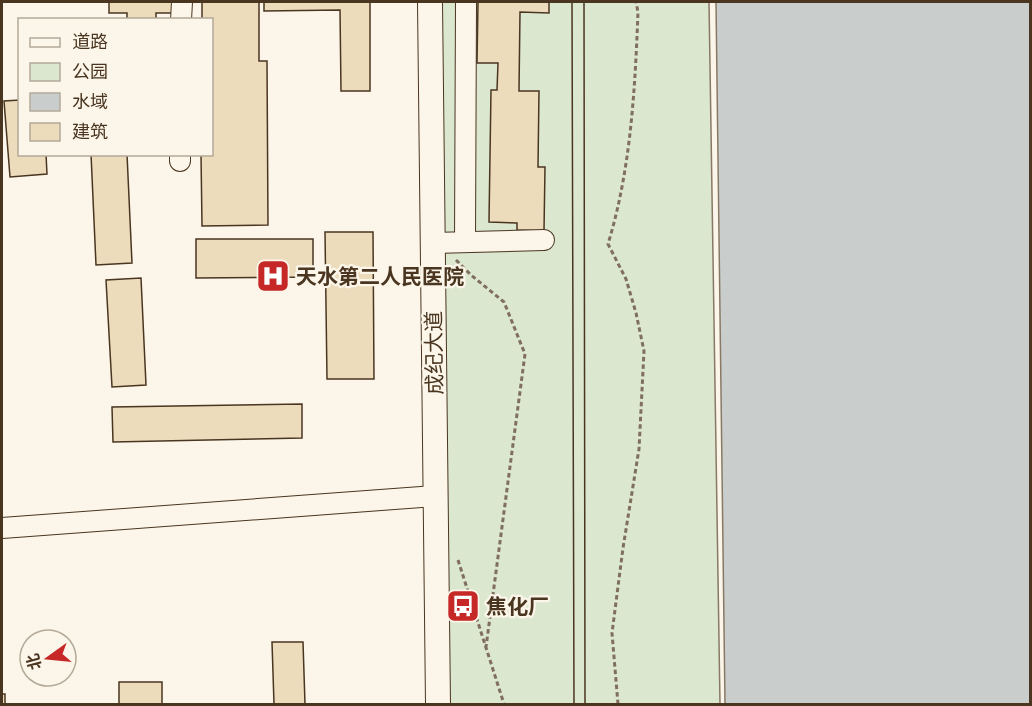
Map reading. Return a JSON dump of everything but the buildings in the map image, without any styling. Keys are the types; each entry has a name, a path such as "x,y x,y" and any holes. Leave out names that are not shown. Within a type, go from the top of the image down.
{"main road":[{"name":"成纪大道","path":"430,2 438,705"}],"street":[{"path":"181,18 182,2"},
{"path":"465,242 466,2"},
{"path":"433,243 544,240"},
{"path":"2,528 435,496"}],"path":[{"path":"618,705 612,633 639,449 644,351 626,279 608,244 617,214 635,89 638,12 636,2"},
{"path":"433,243 456,259 471,275 504,302 525,354 486,647"},
{"path":"457,558 504,705"}],"green space":[{"path":"431,2 709,2 720,704 445,704"}],"water":[{"path":"716,2 1030,2 1030,704 725,704"}],"tram line":[{"path":"572,2 574,704"},
{"path":"584,2 585,704"}],"place":[{"name":"天水第二人民医院","path":"273,276"},
{"name":"焦化厂","path":"463,606"}]}
